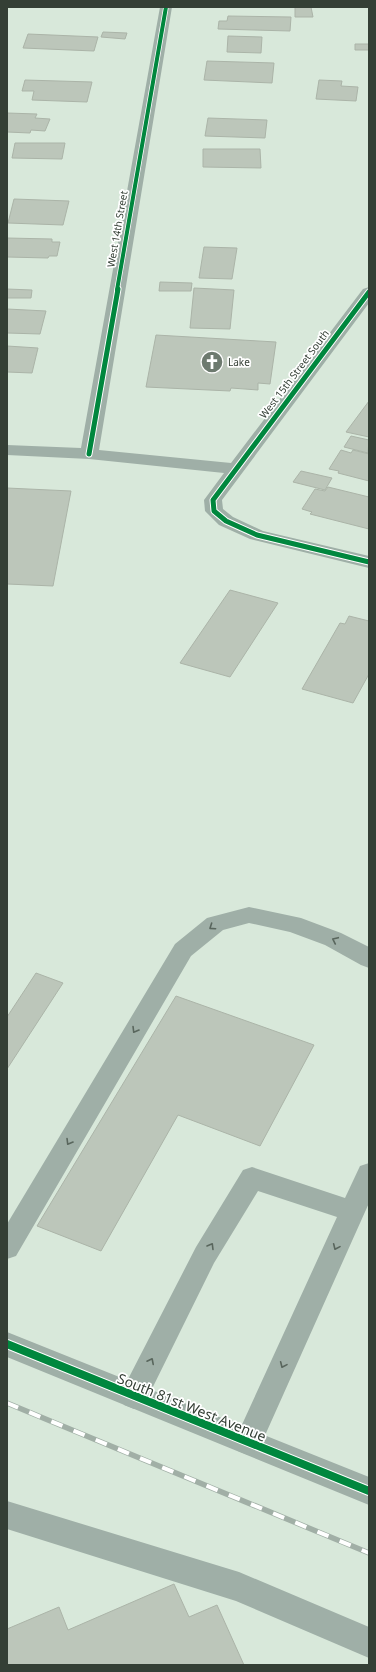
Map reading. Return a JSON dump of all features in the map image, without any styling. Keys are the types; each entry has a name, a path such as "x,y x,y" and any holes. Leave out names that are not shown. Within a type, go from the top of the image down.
{"street":[{"name":"West 14th Street","path":"89,454 166,7"},
{"name":"West 15th Street South","path":"369,292 213,500 214,511 226,521 257,535 369,562"},
{"path":"7,450 89,454 236,469"},
{"path":"7,1248 183,950 215,924 249,915 294,924 333,939 369,959"},
{"path":"248,1442 369,1174"},
{"path":"134,1396 205,1255 252,1178 352,1211"},
{"name":"South 81st West Avenue","path":"7,1344 369,1491"},
{"path":"7,1515 239,1587 369,1643"}],"building":[{"path":"295,7 311,7 313,17 295,17"},
{"path":"228,16 291,17 290,31 218,29 219,21 227,21"},
{"path":"103,32 127,33 125,39 101,37"},
{"path":"28,34 98,37 94,51 23,48"},
{"path":"228,36 262,37 261,53 227,52"},
{"path":"355,44 369,44 369,50 355,50"},
{"path":"207,61 274,63 272,83 204,80"},
{"path":"25,80 92,82 87,102 32,100 34,91 22,91"},
{"path":"319,80 342,81 341,86 358,87 356,101 316,99"},
{"path":"7,113 37,114 35,118 50,119 45,131 31,130 30,133 7,132"},
{"path":"208,118 267,120 265,138 205,136"},
{"path":"15,143 65,143 62,159 12,158"},
{"path":"203,149 260,149 261,168 203,167"},
{"path":"14,199 69,201 63,225 8,223"},
{"path":"7,238 52,239 52,242 60,242 57,256 49,256 48,258 7,257"},
{"path":"204,247 237,248 232,279 199,278"},
{"path":"160,282 192,283 191,291 159,291"},
{"path":"194,288 234,290 230,329 190,328"},
{"path":"7,289 32,290 31,298 7,298"},
{"path":"7,309 46,311 40,334 7,333"},
{"name":"Lake","path":"156,335 276,342 270,384 258,383 258,390 231,388 230,391 146,387"},
{"path":"7,346 38,348 32,373 7,372"},
{"path":"369,401 369,437 346,432"},
{"path":"351,436 369,440 368,453 344,447"},
{"path":"341,450 351,453 353,450 369,454 369,481 338,473 339,471 329,469"},
{"path":"301,471 332,478 325,490 293,482"},
{"path":"328,487 369,497 369,529 310,514 312,512 302,509 315,489 325,491"},
{"path":"7,488 71,491 53,586 7,584"},
{"path":"230,590 278,603 230,677 180,663"},
{"path":"349,616 369,621 369,674 353,703 302,689 340,623 345,624"},
{"path":"36,973 63,983 7,1069 7,1017"},
{"path":"176,996 314,1045 260,1146 178,1115 101,1251 37,1226"},
{"path":"174,1584 189,1617 217,1605 244,1665 7,1665 7,1629 59,1607 68,1630"}],"railway":[{"path":"7,1403 369,1553"}],"cycle path":[{"path":"89,454 166,7"},
{"path":"369,292 213,500 214,511 226,521 257,535 369,562"},
{"path":"7,1344 369,1491"}],"place":[{"name":"Lake","path":"212,362"}]}
